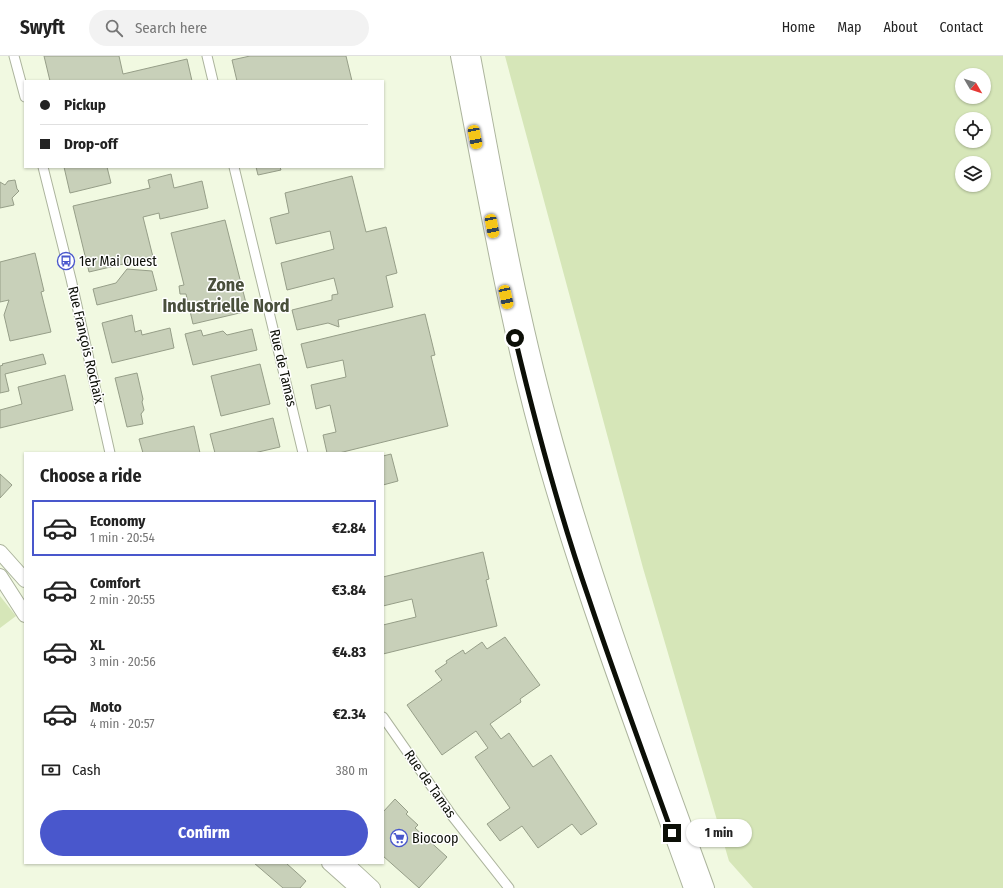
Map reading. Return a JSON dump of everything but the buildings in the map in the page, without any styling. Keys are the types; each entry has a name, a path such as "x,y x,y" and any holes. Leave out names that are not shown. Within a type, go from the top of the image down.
{"highway":[{"path":"459,56 511,324 548,467 588,599 692,888"},
{"path":"472,56 513,269 536,374 560,462 603,600 706,888"}],"main road":[{"path":"0,552 24,579"},
{"path":"0,576 24,613"},
{"path":"331,864 357,888"},
{"path":"347,864 373,888"}],"street":[{"path":"14,56 24,93"},
{"path":"207,56 213,80"},
{"name":"Rue François Rochaix","path":"43,168 71,279 110,452"},
{"name":"Rue de Tamas","path":"234,168 303,452"},
{"name":"Rue de Tamas","path":"384,718 453,817 509,888"}],"green space":[{"path":"505,56 1003,56 1003,888 753,888 729,861 643,568"},
{"path":"0,596 16,616 0,628"}],"place":[{"name":"1er Mai Ouest","path":"66,261"},
{"name":"Biocoop","path":"399,838"}],"district":[{"name":"Zone Industrielle Nord","path":"226,295"}],"route":[{"path":"515,338 548,467 568,536 588,599 672,833"}]}
